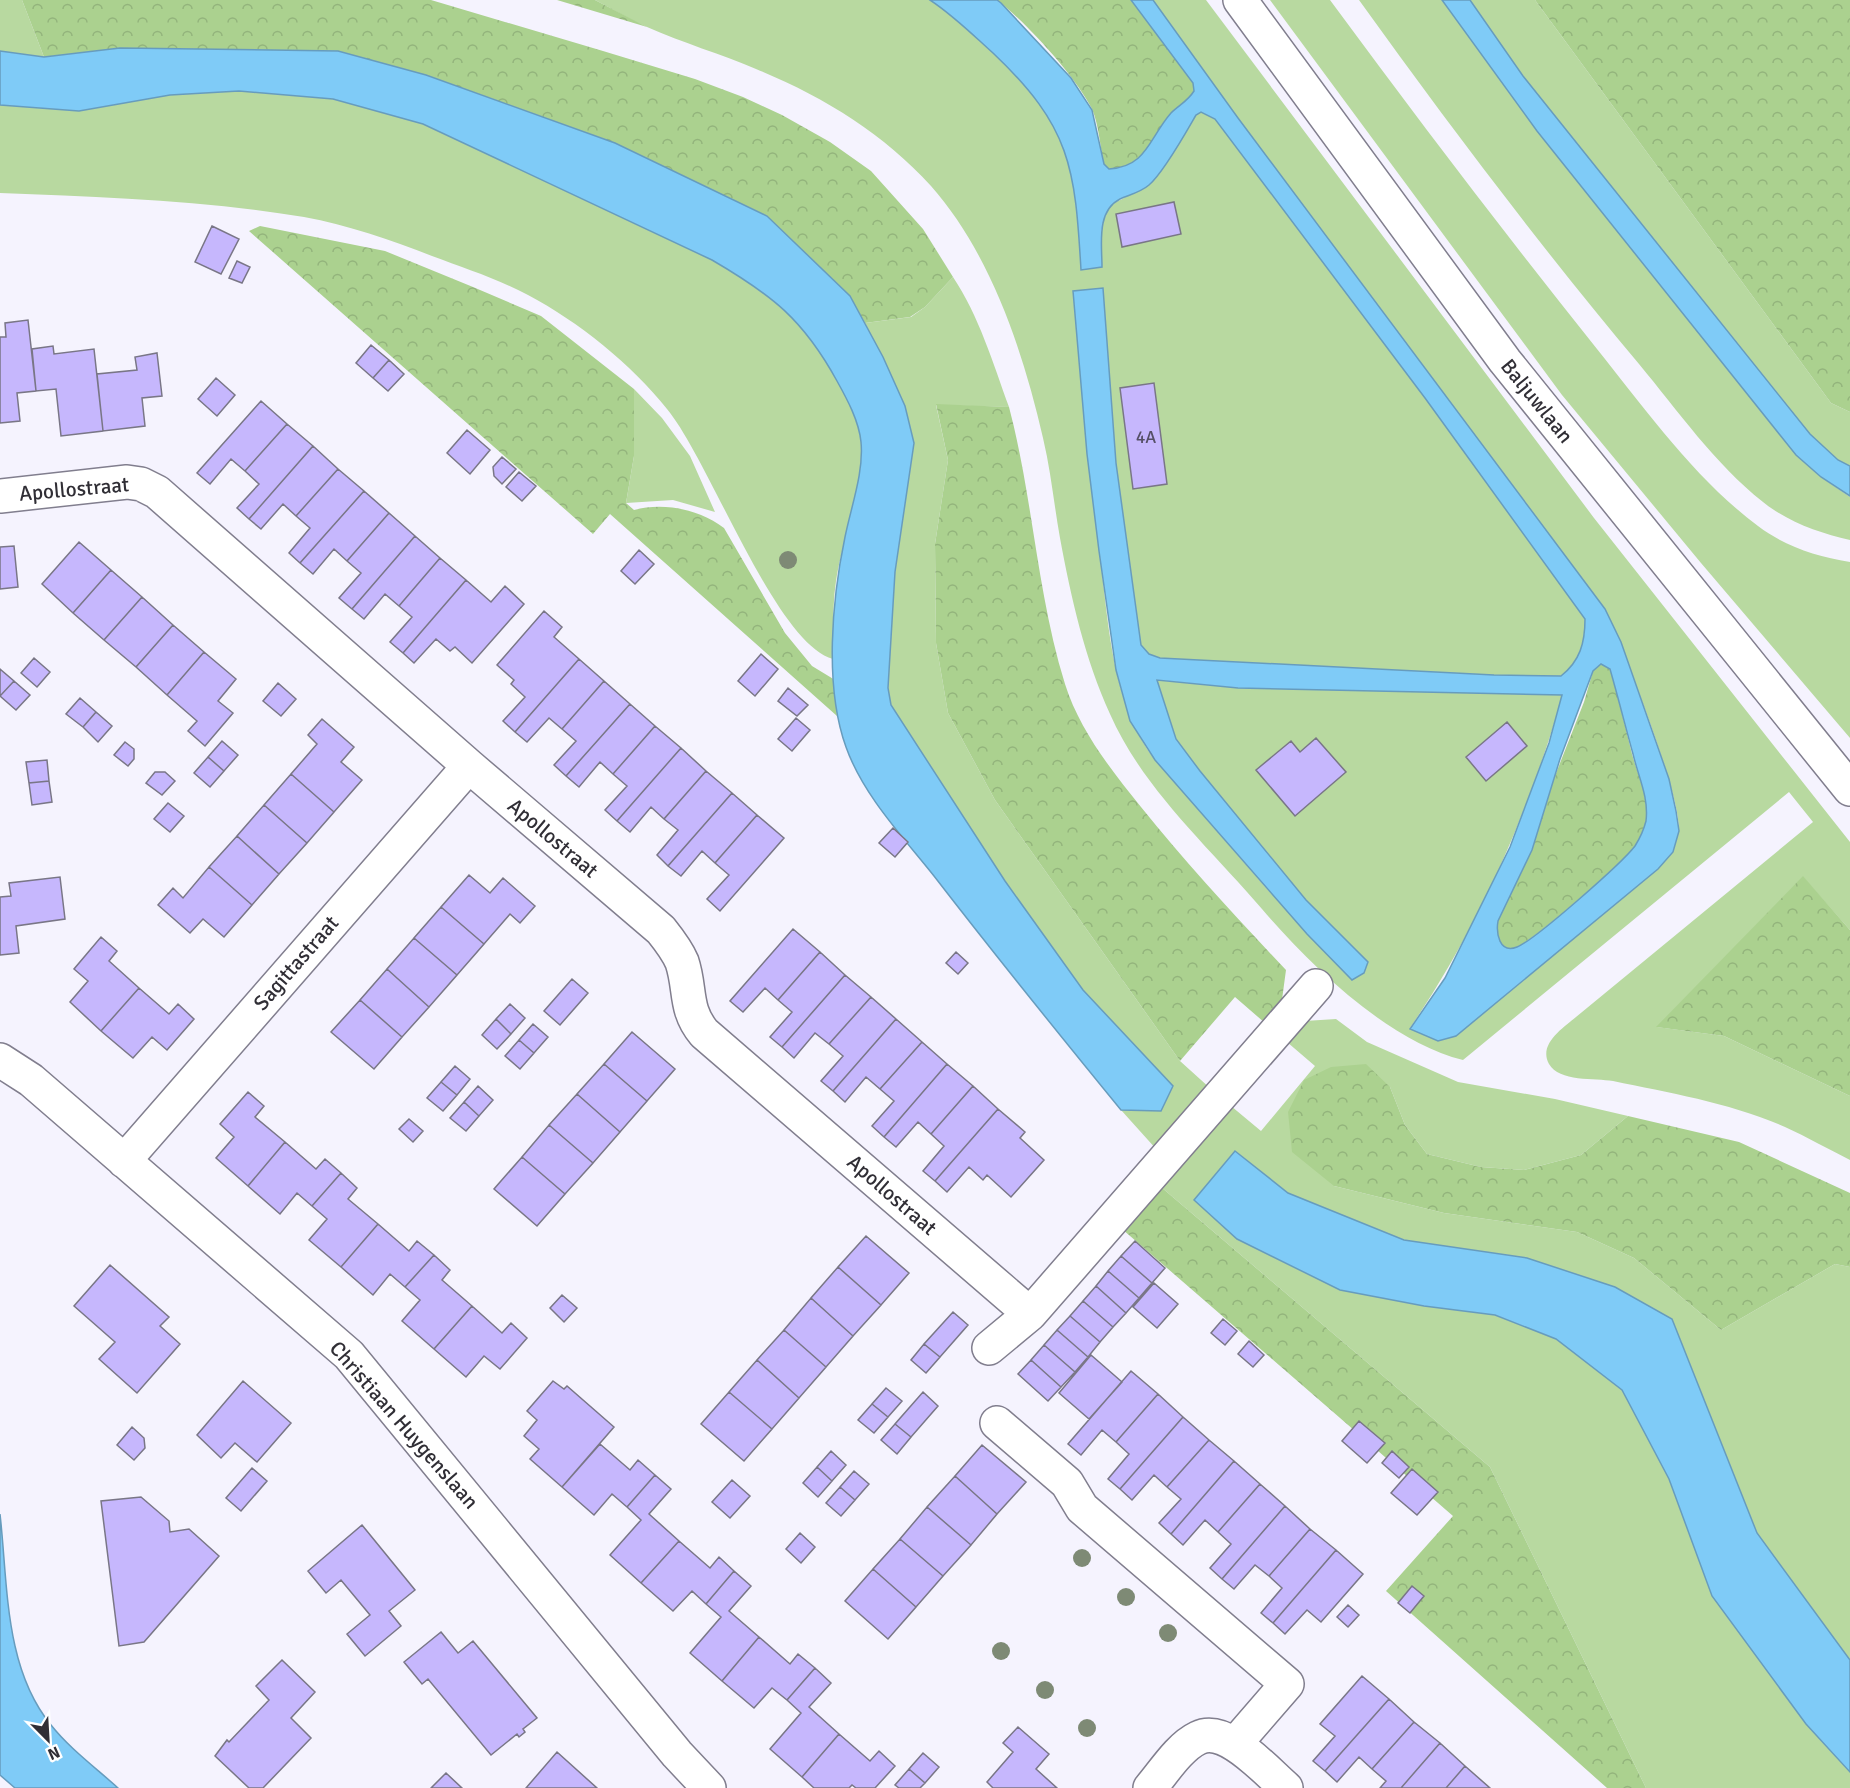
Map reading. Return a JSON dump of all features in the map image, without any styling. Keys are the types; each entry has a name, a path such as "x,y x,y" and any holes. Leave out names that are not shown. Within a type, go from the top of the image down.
{"street":[{"name":"Baljuwlaan","path":"1240,0 1505,361 1850,789"},
{"name":"Apollostraat","path":"0,496 127,482 141,484 157,492 469,766 661,930 676,949 682,964 691,1014 704,1033 1030,1314"},
{"name":"Sagittastraat","path":"124,1161 469,766"},
{"path":"989,1348 1030,1314 1316,986"},
{"name":"Christiaan Huygenslaan","path":"0,1060 24,1075 349,1355 677,1754 709,1788"},
{"path":"997,1423 1067,1483 1082,1508 1287,1684 1235,1744"},
{"path":"1150,1788 1197,1738 1216,1735 1235,1744 1286,1788"}],"green space":[{"path":"0,0 22,0 44,57 0,51"},
{"path":"22,0 431,0 603,51 695,79 743,97 782,115 830,142 871,171 923,229 953,277 925,307 910,317 865,323 850,296 767,216 615,143 426,75 338,51 120,48 44,57"},
{"path":"557,0 595,0 647,27"},
{"path":"595,0 930,0 963,25 1019,79 1039,103 1054,127 1071,175 1076,202 1081,269 1102,267 1102,225 1110,206 1137,188 1156,169 1174,148 1196,115 1201,112 1215,119 1425,398 1585,619 1584,636 1577,658 1562,676 1494,675 1160,658 1149,654 1141,645 1116,463 1103,289 1073,291 1096,530 1115,666 1130,715 1155,760 1268,890 1368,962 1306,900 1200,771 1176,739 1156,680 1238,688 1563,694 1534,782 1500,867 1458,950 1410,1028 1456,1036 1658,869 1678,833 1678,817 1672,791 1650,723 1605,609 1238,118 1153,0 1206,0 1594,518 1850,842 1850,930 1803,877 1657,1027 1724,1036 1850,1096 1850,1160 1785,1127 1743,1111 1613,1081 1561,1074 1554,1070 1546,1057 1549,1043 1565,1026 1813,822 1789,792 1463,1060 1435,1051 1407,1037 1353,999 1282,931 1178,816 1140,767 1124,741 1093,672 1074,606 1064,561 1046,450 1015,338 988,273 971,242 931,186 893,149 828,104 756,69 647,27"},
{"path":"997,0 1131,0 1193,83 1194,91 1171,113 1140,157 1132,163 1108,169 1104,164 1094,115 1085,96 1049,51"},
{"path":"1270,0 1330,0 1529,263 1692,465 1735,507 1779,540 1802,550 1850,562 1850,738 1562,395"},
{"path":"1359,0 1442,0 1537,131 1796,455 1821,477 1850,497 1850,540 1804,526 1773,509 1745,487 1713,454 1530,230"},
{"path":"1470,0 1535,0 1831,403 1850,412 1850,466 1838,460 1810,434 1523,76"},
{"path":"1535,0 1850,0 1850,412 1831,403"},
{"path":"239,91 333,99 423,124 712,260 752,285 799,325 838,382 855,418 861,441 860,473 835,590 833,659 811,646 766,587 684,434 653,392 621,360 585,331 528,295 481,274 385,239 337,224 304,217 190,203 0,193 0,105 79,111 170,95"},
{"path":"260,226 385,251 541,316 634,389 634,456 626,503 634,510 669,507 692,512 724,528 785,633 812,666 835,680 837,716 610,514 593,534 249,231"},
{"path":"953,277 978,324 1009,407 936,405 948,460 935,544 936,643 948,713 995,800 1180,1061 1211,1089 1157,1150 1121,1110 1161,1111 1172,1086 1083,990 1005,881 891,705 888,688 895,572 914,443 905,406 865,323 911,317 925,307"},
{"path":"634,389 662,418 690,456 715,512 673,500 626,503 634,456"},
{"path":"936,404 1009,407 1024,476 1048,616 1071,701 1087,733 1107,764 1130,793 1194,870 1286,970 1281,1007 1265,1023 1235,997 1180,1061 995,800 948,713 936,643 935,544 948,460"},
{"path":"1601,664 1610,669 1642,787 1647,812 1644,827 1635,846 1627,855 1578,900 1527,941 1517,947 1506,948 1498,936 1498,921 1584,702 1593,671"},
{"path":"1803,876 1850,930 1850,1096 1724,1036 1656,1027"},
{"path":"1336,1019 1367,1042 1458,1082 1555,1099 1628,1116 1581,1155 1524,1170 1481,1167 1427,1154 1405,1125 1390,1087 1334,1186 1444,1213 1577,1232 1634,1258 1721,1330 1835,1264 1850,1267 1850,1660 1757,1533 1672,1319 1527,1258 1404,1240 1288,1193 1235,1151 1194,1200 1237,1239 1340,1290 1424,1306 1495,1315 1556,1339 1622,1390 1806,1724 1850,1772 1850,1788 1646,1788 1490,1467 1161,1187 1231,1106 1261,1131 1315,1066 1287,1042 1305,1021"},
{"path":"1366,1064 1390,1087 1405,1125 1427,1154 1481,1167 1524,1170 1581,1155 1628,1116 1739,1142 1850,1193 1850,1267 1835,1264 1721,1330 1634,1258 1577,1232 1444,1213 1334,1186 1292,1152 1288,1112 1304,1080 1331,1067"},
{"path":"1161,1187 1490,1467 1646,1788 1607,1788 1386,1591 1453,1516 1122,1229"}],"water":[{"path":"930,0 997,0 1001,3 1071,78 1092,110 1104,164 1109,169 1122,167 1140,157 1171,113 1194,91 1193,83 1131,0 1153,0 1238,118 1605,609 1621,642 1669,779 1679,831 1673,852 1658,869 1456,1036 1438,1041 1410,1029 1445,978 1510,847 1549,743 1562,695 1238,688 1157,680 1176,739 1306,900 1368,962 1364,973 1352,980 1307,934 1155,760 1130,721 1116,670 1099,551 1087,454 1073,291 1103,288 1116,463 1141,645 1149,654 1160,658 1494,675 1561,676 1573,664 1580,651 1585,619 1425,398 1215,119 1201,112 1196,115 1155,179 1142,190 1112,204 1102,229 1102,267 1081,270 1076,203 1071,176 1054,127 1019,79 970,32","holes":["1601,664 1610,669 1645,795 1647,812 1644,827 1635,846 1627,855 1578,900 1527,941 1517,947 1506,948 1498,936 1498,921 1532,850 1560,759 1593,671"]},
{"path":"1442,0 1470,0 1523,76 1810,434 1838,460 1850,466 1850,496 1821,477 1796,455 1537,131"},
{"path":"120,48 338,51 426,75 615,143 767,216 850,296 883,357 905,406 914,443 895,572 888,688 891,705 1005,881 1083,990 1173,1086 1161,1111 1121,1110 897,831 873,799 853,765 839,723 832,642 840,561 861,465 860,434 841,388 824,359 812,341 784,310 752,285 712,260 423,124 333,99 239,91 170,95 79,111 0,105 0,51 44,57"},
{"path":"1235,1151 1288,1193 1404,1240 1527,1258 1615,1287 1672,1319 1757,1533 1850,1660 1850,1772 1806,1724 1712,1596 1669,1479 1622,1390 1556,1339 1495,1315 1424,1306 1340,1290 1237,1239 1194,1200"},
{"path":"0,1514 11,1624 24,1678 36,1702 58,1734 118,1788 15,1788 0,1775"}],"building":[{"path":"1174,202 1181,234 1122,247 1116,214"},
{"path":"212,226 239,239 221,274 195,262"},
{"path":"237,261 250,267 242,283 229,278"},
{"path":"28,320 36,391 17,393 20,421 0,423 0,337 6,337 5,323"},
{"path":"371,345 389,360 373,378 356,363"},
{"path":"53,346 54,354 94,349 103,431 61,436 56,389 36,391 32,349"},
{"path":"157,353 162,396 142,398 145,426 103,431 97,374 137,370 135,357"},
{"path":"389,360 404,374 388,391 373,378"},
{"path":"216,378 235,395 217,416 198,399"},
{"path":"1154,383 1167,484 1133,489 1120,388"},
{"path":"261,401 287,424 245,471 231,459 210,484 197,473"},
{"path":"287,424 313,446 249,519 237,508 259,484 245,471"},
{"path":"467,430 490,450 470,474 447,453"},
{"path":"313,446 338,469 296,516 283,504 261,529 249,519"},
{"path":"502,457 516,469 502,484 494,476 493,467"},
{"path":"338,469 364,491 300,563 289,553 310,528 296,516"},
{"path":"519,472 536,486 522,501 506,487"},
{"path":"364,491 389,513 347,561 334,549 313,574 300,563"},
{"path":"389,513 415,536 352,609 339,598 361,573 347,561"},
{"path":"415,536 440,558 399,606 385,594 364,619 352,609"},
{"path":"79,542 111,570 73,613 42,584"},
{"path":"14,546 18,587 0,589 0,547"},
{"path":"639,550 654,564 635,584 621,571"},
{"path":"440,558 466,580 403,653 390,642 412,617 399,606"},
{"path":"111,570 142,597 104,640 73,613"},
{"path":"466,580 491,602 505,586 524,604 472,663 455,647 450,651 436,639 414,663 403,653"},
{"path":"142,597 173,625 136,667 104,640"},
{"path":"544,611 562,627 554,637 579,659 515,732 503,721 525,697 511,684 514,680 497,665"},
{"path":"173,625 204,652 167,695 136,667"},
{"path":"204,652 236,679 218,701 233,713 205,746 188,731 197,721 167,695"},
{"path":"761,654 778,669 755,696 738,681"},
{"path":"34,658 50,672 37,687 21,673"},
{"path":"579,659 604,681 562,729 549,718 527,742 515,732"},
{"path":"0,669 14,681 0,696"},
{"path":"14,681 30,695 16,710 0,696"},
{"path":"604,681 630,704 566,776 554,765 576,741 562,729"},
{"path":"278,683 296,699 281,716 263,701"},
{"path":"788,688 808,705 797,716 778,701"},
{"path":"80,698 96,712 83,727 66,714"},
{"path":"630,704 655,726 613,774 600,762 579,787 566,776"},
{"path":"96,712 112,726 98,742 83,727"},
{"path":"796,718 810,730 792,751 778,739"},
{"path":"322,719 354,747 341,762 362,780 334,812 291,774 317,744 308,735"},
{"path":"1507,722 1527,746 1486,781 1466,757"},
{"path":"655,726 681,748 617,821 605,810 627,786 613,774"},
{"path":"1316,738 1346,772 1295,816 1256,770 1291,741 1300,752"},
{"path":"222,741 238,755 224,771 208,757"},
{"path":"125,742 134,749 134,759 128,766 114,755"},
{"path":"681,748 706,771 664,819 651,807 630,832 617,821"},
{"path":"208,757 224,771 210,787 194,773"},
{"path":"47,760 49,781 29,783 26,762"},
{"path":"706,771 732,793 668,866 657,855 678,830 664,819"},
{"path":"155,772 165,772 175,781 162,795 146,783"},
{"path":"291,774 334,812 307,843 264,805"},
{"path":"49,781 52,802 32,805 29,783"},
{"path":"732,793 757,815 715,863 702,851 681,876 668,866"},
{"path":"168,803 184,816 170,832 154,819"},
{"path":"264,805 307,843 279,874 237,836"},
{"path":"757,815 784,838 720,911 707,899 729,875 715,863"},
{"path":"893,828 908,842 895,857 879,843"},
{"path":"237,836 279,874 252,905 209,867"},
{"path":"209,867 252,905 224,937 203,919 190,933 158,905 173,888 183,898"},
{"path":"469,875 490,893 503,878 535,906 520,923 510,914 484,944 441,907"},
{"path":"60,877 65,919 16,926 19,953 0,955 0,897 11,896 9,883"},
{"path":"441,907 484,944 457,975 414,938"},
{"path":"793,929 820,952 778,1000 765,988 743,1012 730,1001"},
{"path":"101,937 117,951 109,961 139,988 101,1031 70,1002 88,981 74,969"},
{"path":"414,938 457,975 429,1007 387,969"},
{"path":"820,952 845,975 782,1047 770,1037 792,1012 778,1000"},
{"path":"956,952 968,963 958,974 946,963"},
{"path":"387,969 429,1007 402,1037 360,1000"},
{"path":"845,975 871,997 829,1044 815,1033 794,1058 782,1047"},
{"path":"572,979 588,993 560,1025 544,1011"},
{"path":"139,988 169,1014 178,1004 194,1019 167,1050 152,1037 133,1058 101,1031"},
{"path":"871,997 896,1019 833,1091 821,1081 843,1056 829,1044"},
{"path":"360,1000 402,1037 374,1069 331,1032"},
{"path":"510,1004 525,1018 511,1034 496,1019"},
{"path":"496,1019 511,1034 497,1049 482,1035"},
{"path":"896,1019 922,1042 880,1089 866,1077 845,1102 833,1091"},
{"path":"533,1024 548,1037 534,1053 519,1040"},
{"path":"632,1032 675,1069 647,1101 604,1064"},
{"path":"519,1040 534,1053 520,1069 505,1056"},
{"path":"922,1042 947,1064 884,1137 872,1126 894,1101 880,1089"},
{"path":"604,1064 647,1101 620,1132 577,1094"},
{"path":"947,1064 973,1086 931,1134 918,1122 896,1147 884,1137"},
{"path":"455,1066 470,1079 457,1095 441,1082"},
{"path":"441,1082 457,1095 443,1111 427,1098"},
{"path":"478,1086 493,1100 479,1116 464,1102"},
{"path":"973,1086 998,1109 935,1181 923,1171 944,1146 931,1134"},
{"path":"248,1092 264,1106 255,1117 285,1142 248,1186 216,1158 234,1137 220,1124"},
{"path":"577,1094 620,1132 593,1163 549,1125"},
{"path":"464,1102 479,1116 466,1131 450,1118"},
{"path":"998,1109 1025,1132 1020,1138 1044,1160 1011,1197 987,1175 983,1180 969,1167 947,1192 935,1181"},
{"path":"409,1119 423,1131 413,1142 399,1129"},
{"path":"549,1125 593,1163 565,1194 522,1157"},
{"path":"285,1142 316,1169 325,1159 341,1173 312,1206 297,1193 280,1214 248,1186"},
{"path":"522,1157 565,1194 537,1226 494,1189"},
{"path":"341,1173 357,1188 348,1199 378,1224 341,1267 309,1240 327,1219 312,1206"},
{"path":"378,1224 409,1251 417,1241 434,1255 405,1287 390,1274 373,1295 341,1267"},
{"path":"866,1236 909,1273 881,1305 838,1267"},
{"path":"1135,1241 1165,1268 1152,1283 1121,1256"},
{"path":"434,1255 450,1270 442,1280 472,1306 434,1349 402,1321 420,1300 405,1287"},
{"path":"1121,1256 1152,1283 1139,1298 1108,1271"},
{"path":"110,1265 169,1317 160,1326 180,1344 137,1393 99,1359 115,1342 74,1306"},
{"path":"838,1267 881,1305 853,1336 811,1298"},
{"path":"1108,1271 1139,1298 1126,1313 1096,1286"},
{"path":"1154,1283 1178,1304 1157,1328 1133,1307"},
{"path":"1096,1286 1126,1313 1113,1327 1083,1301"},
{"path":"562,1295 577,1308 564,1322 550,1308"},
{"path":"811,1298 853,1336 826,1367 784,1330"},
{"path":"1083,1301 1113,1327 1100,1342 1070,1316"},
{"path":"472,1306 502,1333 511,1323 527,1338 500,1369 484,1356 466,1377 434,1349"},
{"path":"953,1312 968,1325 940,1357 924,1344"},
{"path":"1070,1316 1100,1342 1088,1357 1057,1330"},
{"path":"1223,1319 1237,1331 1225,1345 1211,1333"},
{"path":"784,1330 826,1367 799,1398 757,1360"},
{"path":"1057,1330 1088,1357 1075,1372 1044,1345"},
{"path":"1249,1341 1264,1355 1253,1367 1238,1354"},
{"path":"924,1344 940,1357 926,1373 911,1360"},
{"path":"1044,1345 1075,1372 1061,1387 1031,1360"},
{"path":"1091,1355 1122,1382 1089,1419 1059,1393"},
{"path":"757,1360 799,1398 772,1429 729,1392"},
{"path":"1031,1360 1061,1387 1048,1401 1018,1374"},
{"path":"1131,1371 1158,1394 1116,1442 1102,1430 1081,1455 1068,1444"},
{"path":"243,1381 291,1423 257,1462 235,1443 221,1458 197,1435"},
{"path":"553,1381 564,1389 567,1386 614,1427 562,1487 530,1459 539,1449 524,1436 537,1420 527,1411"},
{"path":"886,1388 902,1401 888,1417 872,1404"},
{"path":"729,1392 772,1429 744,1461 701,1424"},
{"path":"923,1392 938,1406 911,1437 895,1424"},
{"path":"1158,1394 1183,1417 1120,1489 1108,1479 1129,1454 1116,1442"},
{"path":"872,1404 888,1417 874,1433 858,1420"},
{"path":"1183,1417 1209,1440 1167,1487 1154,1475 1132,1500 1120,1489"},
{"path":"1359,1421 1385,1443 1367,1463 1342,1441"},
{"path":"895,1424 911,1437 897,1454 881,1440"},
{"path":"132,1427 144,1438 145,1448 134,1460 117,1445"},
{"path":"1209,1440 1234,1461 1171,1534 1159,1523 1181,1499 1167,1487"},
{"path":"600,1444 630,1470 638,1460 655,1475 627,1507 612,1494 594,1515 562,1487"},
{"path":"982,1445 1026,1482 997,1514 955,1476"},
{"path":"831,1451 846,1465 832,1481 817,1467"},
{"path":"1392,1451 1409,1467 1399,1478 1382,1463"},
{"path":"1234,1461 1260,1484 1218,1532 1205,1520 1183,1545 1171,1534"},
{"path":"817,1467 832,1481 818,1497 803,1483"},
{"path":"252,1468 267,1481 241,1511 226,1498"},
{"path":"1412,1469 1438,1492 1417,1515 1391,1493"},
{"path":"854,1471 869,1484 855,1500 840,1487"},
{"path":"655,1475 671,1489 649,1514 679,1541 641,1583 610,1555 641,1520 627,1507"},
{"path":"955,1476 997,1514 971,1545 927,1507"},
{"path":"732,1480 750,1496 730,1518 712,1502"},
{"path":"1260,1484 1285,1506 1222,1579 1210,1568 1231,1544 1218,1532"},
{"path":"840,1487 855,1500 841,1516 826,1503"},
{"path":"141,1497 169,1521 170,1532 189,1529 219,1556 144,1642 119,1646 101,1501"},
{"path":"1285,1506 1310,1529 1269,1576 1255,1565 1234,1589 1222,1579"},
{"path":"927,1507 971,1545 943,1576 900,1539"},
{"path":"362,1525 415,1590 389,1611 401,1626 365,1656 347,1634 370,1615 341,1580 326,1593 308,1571"},
{"path":"1310,1529 1336,1550 1273,1623 1261,1613 1282,1588 1269,1576"},
{"path":"800,1533 815,1547 801,1563 786,1549"},
{"path":"900,1539 943,1576 916,1607 873,1569"},
{"path":"679,1541 710,1568 719,1557 734,1571 706,1604 692,1591 673,1611 641,1583"},
{"path":"1336,1550 1363,1574 1321,1622 1307,1610 1285,1634 1273,1623"},
{"path":"873,1569 916,1607 888,1639 845,1601"},
{"path":"734,1571 751,1586 729,1611 759,1637 722,1681 690,1653 721,1617 706,1604"},
{"path":"1412,1586 1424,1596 1410,1613 1398,1603"},
{"path":"1348,1605 1359,1615 1348,1627 1337,1617"},
{"path":"441,1632 458,1653 473,1641 537,1718 523,1729 525,1732 519,1737 517,1734 491,1755 428,1679 422,1684 404,1662"},
{"path":"759,1637 790,1664 798,1654 815,1668 787,1700 772,1688 754,1708 722,1681"},
{"path":"282,1660 315,1692 291,1718 311,1738 263,1788 249,1788 215,1756 227,1740 229,1742 269,1700 256,1686"},
{"path":"815,1668 831,1683 809,1707 839,1734 802,1777 770,1749 801,1713 787,1700"},
{"path":"1362,1676 1389,1699 1325,1771 1313,1761 1335,1736 1320,1724"},
{"path":"1389,1699 1414,1722 1372,1769 1359,1757 1337,1782 1325,1771"},
{"path":"1414,1722 1440,1743 1401,1788 1380,1788 1386,1781 1372,1769"},
{"path":"1018,1727 1049,1754 1036,1769 1057,1788 993,1788 987,1782 1013,1752 1003,1743"},
{"path":"839,1734 870,1761 879,1751 895,1766 875,1788 856,1788 852,1785 849,1788 814,1788 802,1777"},
{"path":"1440,1743 1465,1766 1446,1788 1401,1788"},
{"path":"557,1752 597,1788 526,1788"},
{"path":"923,1753 939,1767 925,1783 909,1769"},
{"path":"1465,1766 1490,1788 1446,1788"},
{"path":"909,1769 925,1783 920,1788 899,1788 895,1785"},
{"path":"446,1773 462,1788 431,1788"}]}
